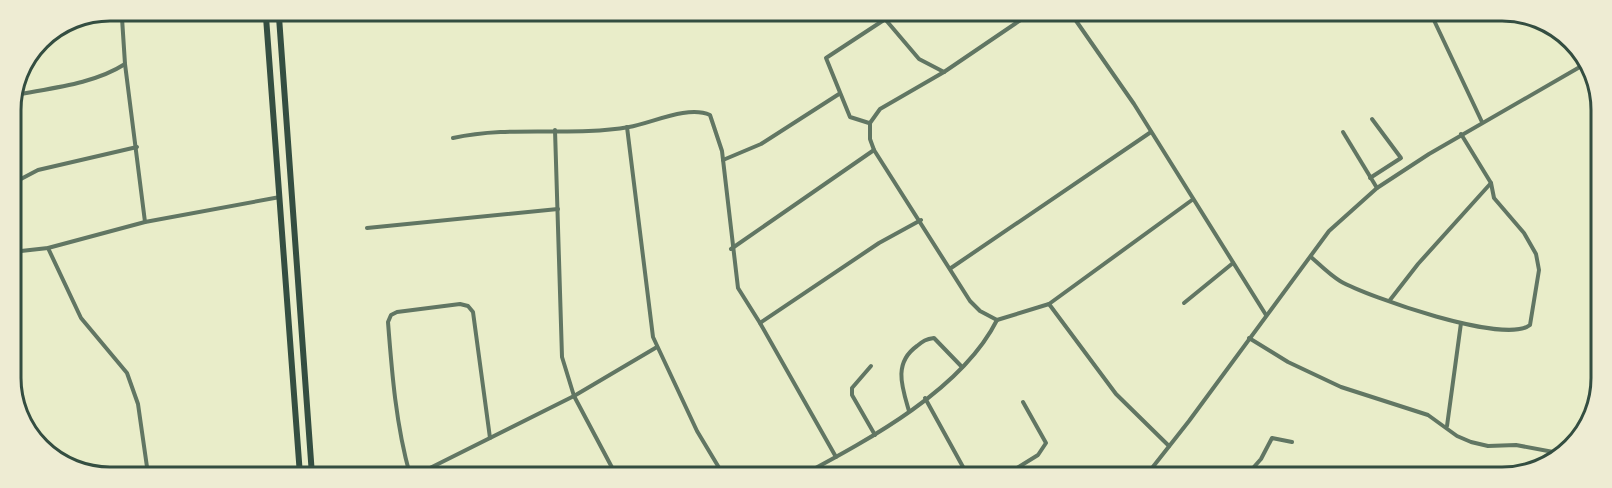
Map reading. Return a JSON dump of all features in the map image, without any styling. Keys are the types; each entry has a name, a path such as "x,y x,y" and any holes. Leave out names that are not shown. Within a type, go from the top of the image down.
{"highway":[{"path":"266,21 299,467"},
{"path":"279,21 311,467"}],"street":[{"path":"122,21 124,64 137,147 145,222"},
{"path":"870,123 850,117 826,58 881,21"},
{"path":"890,21 919,59 944,72"},
{"path":"997,320 980,311 970,301 921,220 874,150 870,139 870,123 880,110 944,72 1019,21"},
{"path":"1076,21 1152,132 1192,200 1266,315"},
{"path":"1434,21 1482,122"},
{"path":"23,93 100,75 124,64"},
{"path":"1153,467 1329,231 1377,188 1461,134 1580,67"},
{"path":"723,160 761,144 839,94"},
{"path":"453,138 490,132 627,127 703,112 710,115 718,134 723,160 731,249 738,288 836,457"},
{"path":"1370,178 1401,158 1371,119"},
{"path":"627,127 651,325 657,347 697,431 719,467"},
{"path":"555,130 562,357 574,396 612,467"},
{"path":"951,268 1152,132"},
{"path":"1342,132 1377,188"},
{"path":"1311,257 1338,280 1403,307 1461,323 1519,331 1530,325 1539,270 1536,254 1524,233 1494,198 1491,183 1461,134"},
{"path":"21,179 38,170 137,147"},
{"path":"731,249 874,150"},
{"path":"1390,300 1418,264 1491,183"},
{"path":"21,251 48,248 145,222 280,197"},
{"path":"818,467 874,435 925,399 980,351 997,320 1049,304 1192,200"},
{"path":"367,228 558,209"},
{"path":"760,323 879,243 921,220"},
{"path":"48,248 81,318 127,373 138,404 147,467"},
{"path":"1184,303 1233,263"},
{"path":"408,467 399,430 388,322 391,315 397,312 460,304 468,306 473,312 490,438"},
{"path":"1049,304 1116,394 1169,446"},
{"path":"1447,427 1461,323"},
{"path":"909,411 901,383 901,366 907,353 926,339 934,338 962,367"},
{"path":"1249,338 1288,362 1341,387 1428,416 1457,436 1472,442 1488,446 1516,445 1552,452"},
{"path":"432,467 574,396 657,347"},
{"path":"871,366 852,388 852,395 874,435"},
{"path":"925,399 963,467"},
{"path":"1020,467 1038,455 1046,443 1023,402"},
{"path":"1254,467 1272,438 1292,442"}]}
